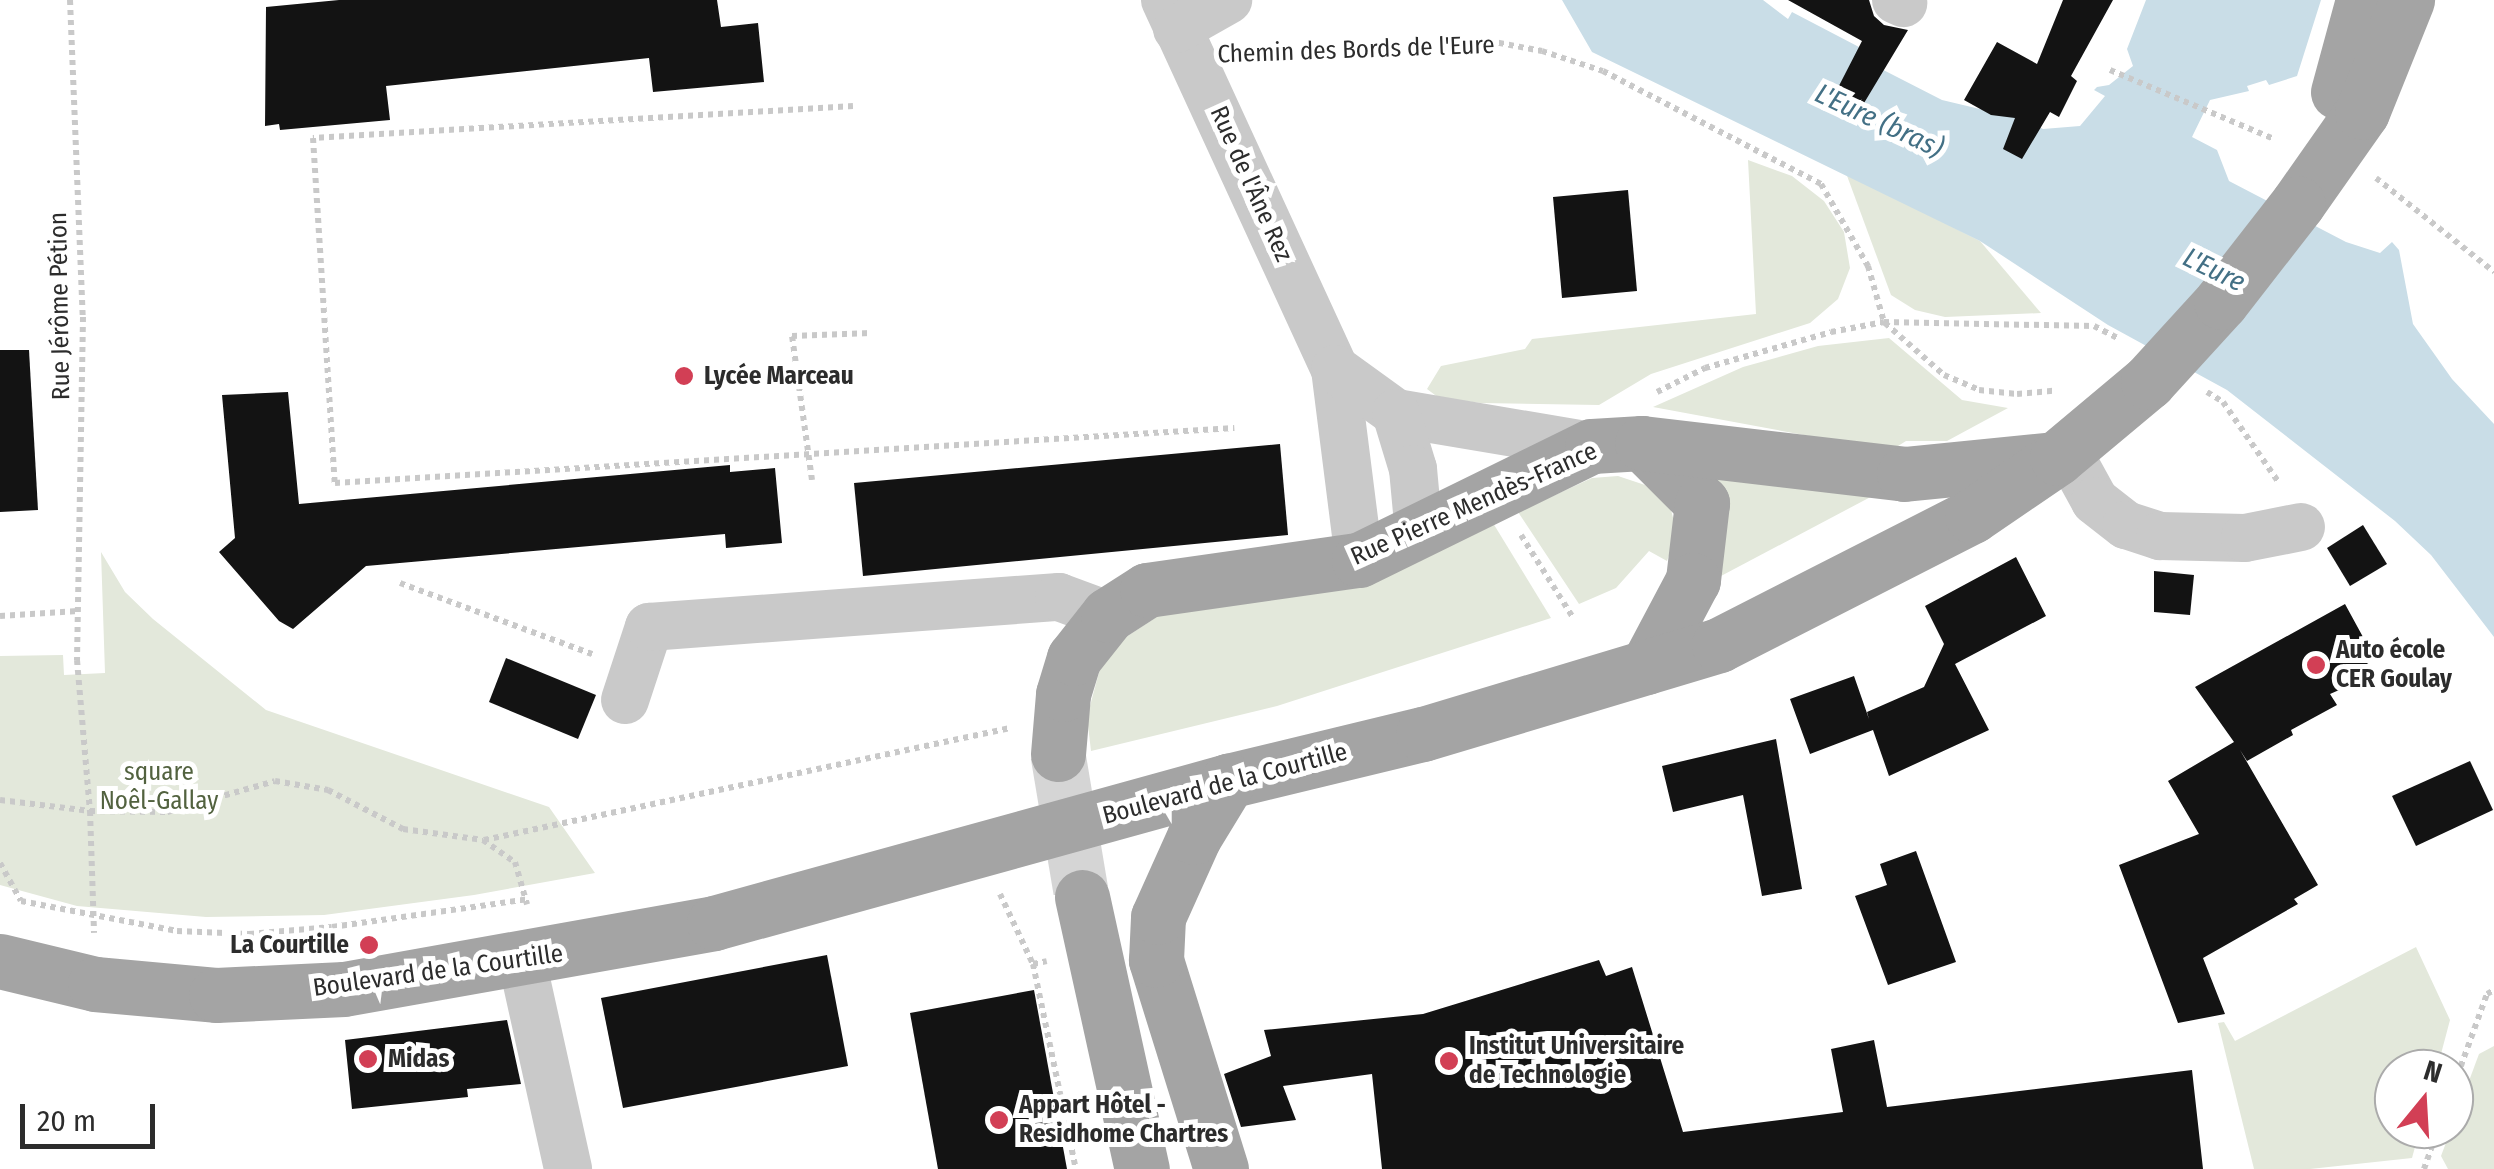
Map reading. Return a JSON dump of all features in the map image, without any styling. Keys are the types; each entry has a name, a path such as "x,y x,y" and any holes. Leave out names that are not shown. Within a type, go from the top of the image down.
{"main road":[{"name":"Boulevard de la Courtille","path":"2298,203 2334,105 2363,0"},
{"name":"Boulevard de la Courtille","path":"0,961 94,984 216,995 344,989 522,960 714,924 1228,781 1424,734 1719,645 1972,516 2062,454 2148,382 2221,302 2362,112 2407,0"},
{"path":"1630,427 1904,474 2062,454"},
{"path":"1630,427 1702,503 1693,580 1647,667"},
{"name":"Rue Pierre Mendès-France","path":"1059,735 1074,658 1108,615 1147,590 1359,560 1419,534 1630,427"},
{"path":"1221,1169 1156,960 1158,917 1194,838 1228,781"},
{"path":"1082,896 1142,1169"}],"street":[{"path":"1179,30 1228,0"},
{"name":"Rue de l'Âne Rez","path":"1179,30 1335,369 1359,560"},
{"name":"Rue de l'Âne Rez","path":"1335,369 1396,413 1630,427"},
{"path":"1396,413 1413,468 1419,534"},
{"path":"2062,454 2095,501 2126,525 2143,531 2160,536 2245,538 2301,526"},
{"path":"630,683 649,627 1059,597 1108,615"},
{"path":"522,960 564,1146"}],"path":[{"name":"Rue Jérôme Pétion","path":"70,0 83,317 76,660 90,812 94,984"},
{"name":"Chemin des Bords de l'Eure","path":"1179,30 1224,51 1280,59 1489,41 1542,51 1604,71 1821,184 1868,266 1884,322"},
{"path":"2110,70 2274,139"},
{"path":"853,106 313,138 335,483 1234,428"},
{"path":"2375,178 2494,272"},
{"path":"1884,322 1944,376 1979,390 2017,394 2054,391"},
{"path":"1630,427 1705,368 1832,332 1884,322 2055,324"},
{"path":"812,480 792,336 871,333"},
{"path":"400,582 610,661 630,683"},
{"path":"0,616 78,611"},
{"path":"0,800 90,812 167,812 275,782 328,790 403,830 483,840 1059,735"},
{"path":"483,840 515,862 528,899 522,960"},
{"path":"0,863 21,901 93,918 177,931 249,934 382,921 528,899"},
{"path":"1032,964 1076,1169"},
{"path":"2467,1049 2487,994 2494,990"}],"green space":[{"path":"1748,160 1792,176 1824,201 1844,232 1850,268 1838,299 1810,323 1651,374 1599,405 1481,403 1439,398 1427,389 1441,366 1525,349 1532,339 1756,314"},
{"path":"1846,173 1980,241 2041,313 1945,317 1915,310 1891,295"},
{"path":"1889,338 1962,400 2008,408 1947,441 1906,441 1890,451 1653,407 1743,367 1818,346"},
{"path":"1695,472 1880,492 1721,576 1710,569"},
{"path":"1618,476 1645,485 1670,506 1677,533 1667,561 1649,551 1616,588 1579,604 1518,512 1592,478"},
{"path":"1493,523 1551,618 1277,706 1091,751 1087,717 1101,665 1126,637 1161,614"},
{"name":"square Noêl-Gallay","path":"101,552 125,592 153,619 266,710 549,807 595,873 474,895 324,915 206,917 77,906 0,885 0,656 63,655 64,675 105,673"},
{"path":"2416,947 2450,1020 2442,1049 2374,1049 2374,1149 2414,1149 2412,1158 2310,1169 2254,1169 2218,1023 2224,1022 2235,1041"},
{"path":"2494,1046 2494,1169 2448,1169 2441,1156 2444,1149 2474,1149 2474,1067 2479,1054"}],"water":[{"path":"1562,0 1763,0 1788,19 1792,12 1859,47 1856,56 1942,100 2026,120 2043,129 2080,126 2105,96 2094,90 2109,85 2133,66 2127,49 2146,0 2321,0 2297,76 2269,85 2266,80 2247,86 2249,91 2210,100 2192,137 2217,150 2229,181 2346,242 2380,253 2392,242 2399,250 2413,324 2452,379 2494,424 2494,637 2431,555 2395,521 2227,390 2108,325 1980,241 1592,52"}],"building":[{"path":"339,0 717,0 721,27 758,23 764,82 653,92 649,58 386,86 390,120 280,130 279,124 265,126 266,7"},
{"path":"1788,0 1869,0 1874,16 1884,25 1908,30 1852,123 1827,109 1862,41"},
{"path":"2063,0 2113,0 2071,76 2077,81 2059,117 2050,112 2022,159 2003,149 2015,118 1991,115 1964,100 1997,42 2037,64"},
{"path":"1628,190 1637,291 1562,298 1553,197"},
{"path":"0,350 29,350 38,510 0,512"},
{"path":"288,392 299,504 730,465 730,472 775,468 782,543 726,548 725,534 366,566 293,629 279,621 219,552 235,538 222,395"},
{"path":"1280,444 1288,535 863,576 854,483"},
{"path":"2363,525 2387,564 2350,586 2327,548"},
{"path":"2016,557 2046,616 1955,664 1989,730 1889,776 1873,730 1810,754 1790,699 1854,676 1869,719 1867,712 1924,687 1944,644 1925,606"},
{"path":"2154,571 2194,575 2190,615 2154,612"},
{"path":"2345,604 2375,659 2342,679 2346,687 2330,694 2337,705 2291,730 2293,735 2247,761 2240,750 2318,885 2294,899 2298,904 2203,958 2225,1014 2178,1023 2119,865 2199,834 2168,781 2234,742 2195,687"},
{"path":"506,658 596,695 578,739 489,702"},
{"path":"1776,739 1802,889 1762,896 1743,795 1673,812 1662,766"},
{"path":"2470,761 2493,810 2416,846 2392,796"},
{"path":"1916,851 1956,962 1888,985 1855,896 1887,885 1880,864"},
{"path":"827,955 848,1066 623,1108 601,998"},
{"name":"Institut Universitaire de Technologie","path":"1599,960 1606,976 1632,967 1683,1132 1843,1112 1831,1049 1874,1040 1887,1107 2192,1070 2203,1169 1382,1169 1372,1074 1283,1086 1296,1120 1241,1127 1224,1074 1271,1056 1264,1030 1423,1014"},
{"path":"1034,990 1067,1169 938,1169 910,1013"},
{"path":"507,1020 521,1084 467,1089 468,1097 352,1109 345,1040"}],"tunnel":[{"path":"1058,754 1082,897"}],"place":[{"name":"Lycée Marceau","path":"684,376"},
{"name":"Auto école CER Goulay","path":"2316,665"},
{"name":"La Courtille","path":"369,945"},
{"name":"Midas","path":"368,1059"},
{"name":"Institut Universitaire de Technologie","path":"1449,1061"},
{"name":"Appart Hôtel - Residhome Chartres","path":"999,1120"}],"water label":[{"name":"L'Eure (bras)","path":"1879,121"},
{"name":"L'Eure","path":"2214,270"}]}
